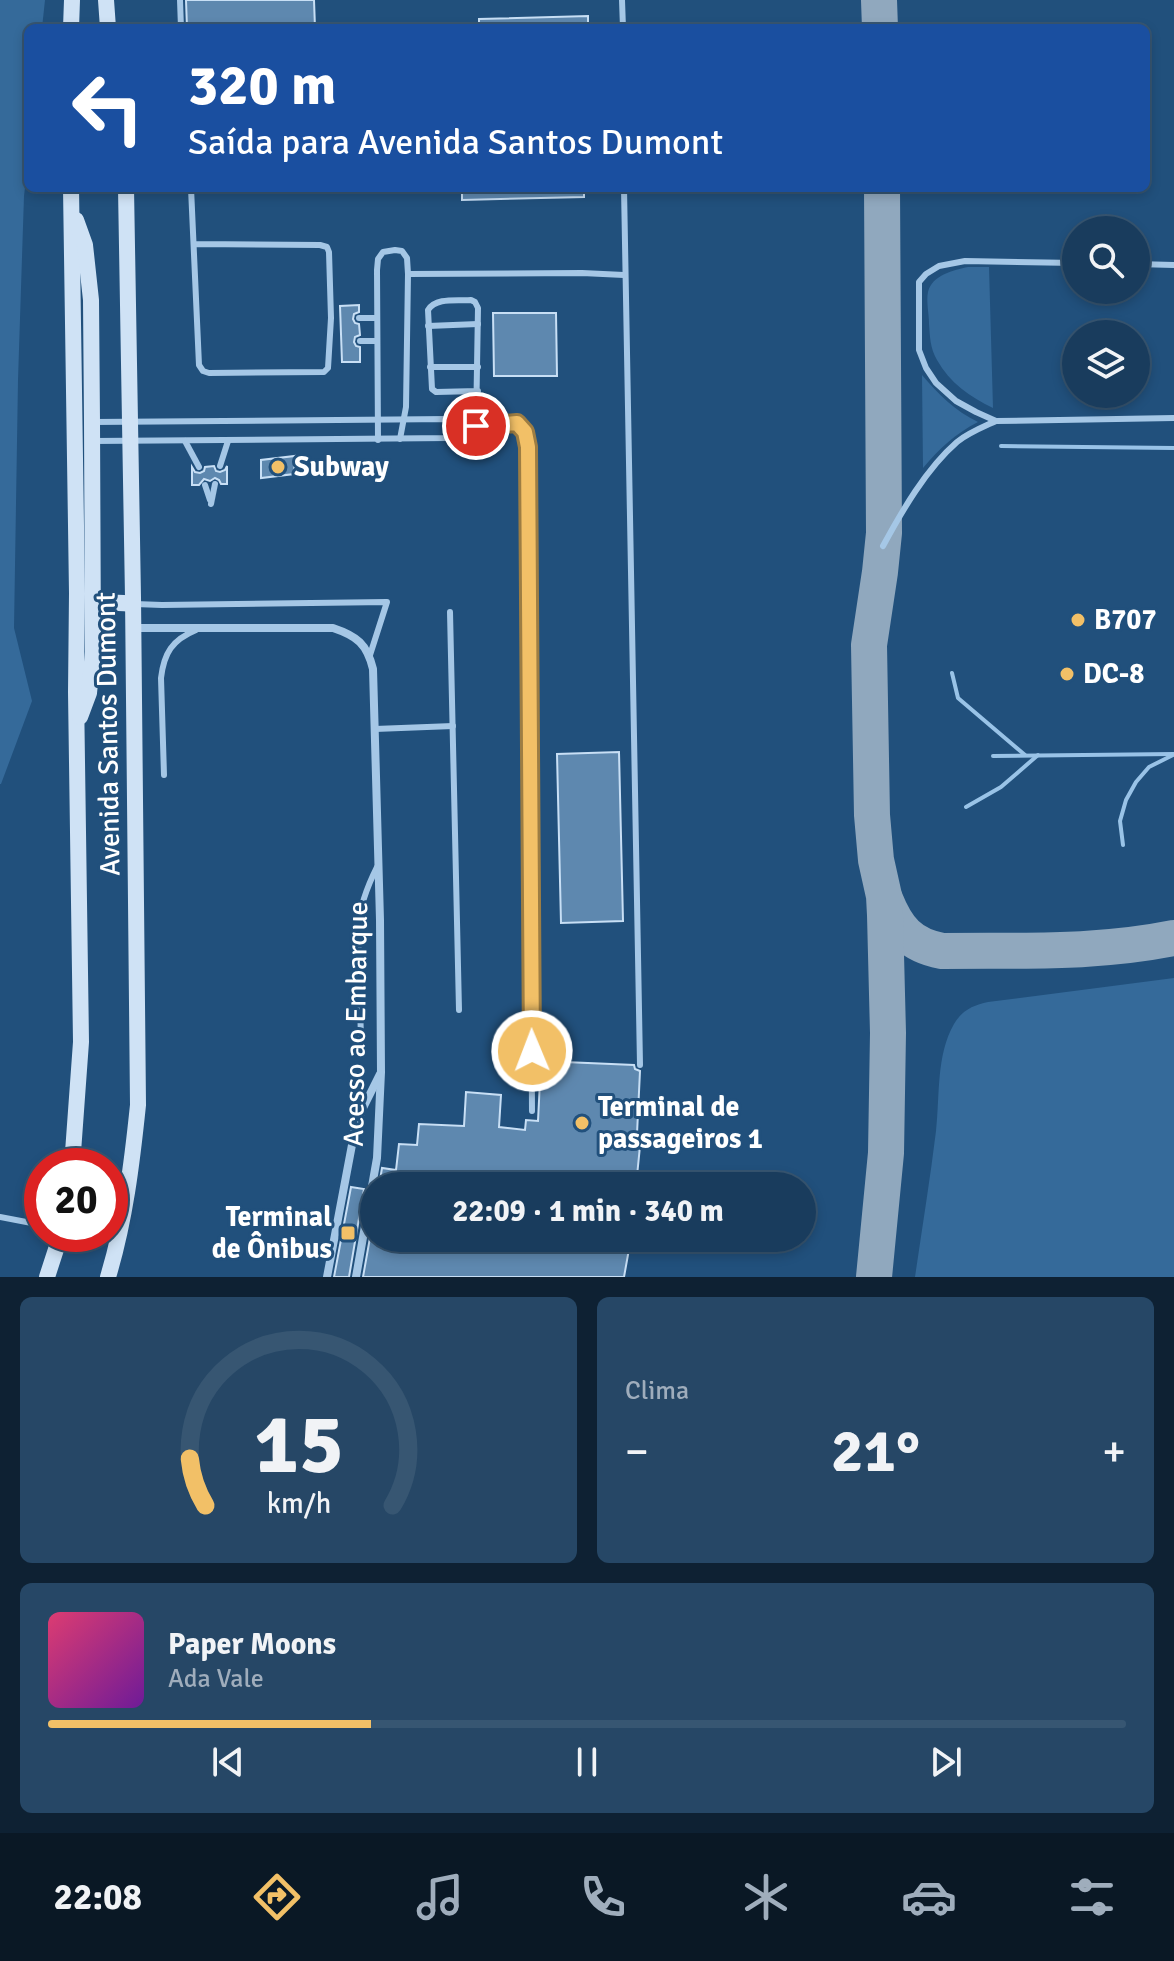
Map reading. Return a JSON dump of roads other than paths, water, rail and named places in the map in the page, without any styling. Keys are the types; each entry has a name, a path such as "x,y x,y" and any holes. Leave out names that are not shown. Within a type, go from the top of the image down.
{"main road":[{"path":"71,24 72,0"},
{"path":"106,0 108,24"},
{"name":"Avenida Santos Dumont","path":"71,192 81,1042 73,1148"},
{"name":"Avenida Santos Dumont","path":"108,1277 124,1218 138,1105 126,192"},
{"path":"71,207 85,245 89,270 93,441 93,652 89,693 77,726"},
{"path":"75,463 93,463"},
{"path":"93,624 106,605 114,602 132,604"},
{"path":"47,1277 55,1252"}],"street":[{"path":"133,628 333,628 350,634 370,655"},
{"name":"Acesso ao Embarque","path":"356,1277 377,1158 381,1072 375,729 370,655"},
{"path":"327,1277 355,1129 381,1072"}],"lane":[{"path":"180,0 181,24"},
{"path":"622,0 623,24"},
{"path":"191,192 199,365 203,371 324,372 328,368 331,318 327,247 195,244"},
{"path":"624,192 640,1065"},
{"path":"378,440 377,270 378,259 383,252 395,250 402,251 407,258 408,274 405,419 400,439"},
{"path":"996,421 956,401 936,383 926,368 919,350 919,282 939,266 965,261 1062,263"},
{"path":"1150,264 1174,265"},
{"path":"408,274 624,275"},
{"path":"476,426 478,391 478,308 471,300 431,304 428,326 432,389 436,392 478,391"},
{"path":"331,318 341,318"},
{"path":"359,318 377,318"},
{"path":"428,326 478,324"},
{"path":"330,340 341,340"},
{"path":"360,341 377,341"},
{"path":"430,367 478,367"},
{"path":"883,546 900,513 946,454 958,441 996,421 1174,418"},
{"path":"92,422 449,419 476,426 517,423 525,432 528,447 532,1111"},
{"path":"93,441 449,438 476,426"},
{"path":"185,441 199,467"},
{"path":"220,466 228,441"},
{"path":"205,485 211,504 215,484"},
{"path":"132,604 387,602 370,655"},
{"path":"450,612 459,1010"},
{"path":"164,775 163,664 171,647 182,636 199,629"},
{"path":"375,729 453,726"},
{"path":"361,1040 358,927 365,893 378,865"},
{"path":"1,1218 24,1222"}],"waterway":[{"path":"1001,446 1174,448"},
{"path":"952,673 958,698 1025,755"},
{"path":"993,756 1174,754"},
{"path":"966,807 1001,787 1038,755"},
{"path":"1123,845 1120,821 1126,800 1149,767 1173,755"}],"place":[{"name":"Subway","path":"278,467"},
{"name":"B707","path":"1078,620"},
{"name":"DC-8","path":"1067,674"},
{"name":"Terminal de passageiros 1","path":"582,1123"},
{"name":"Terminal de Ônibus","path":"348,1233"}]}
